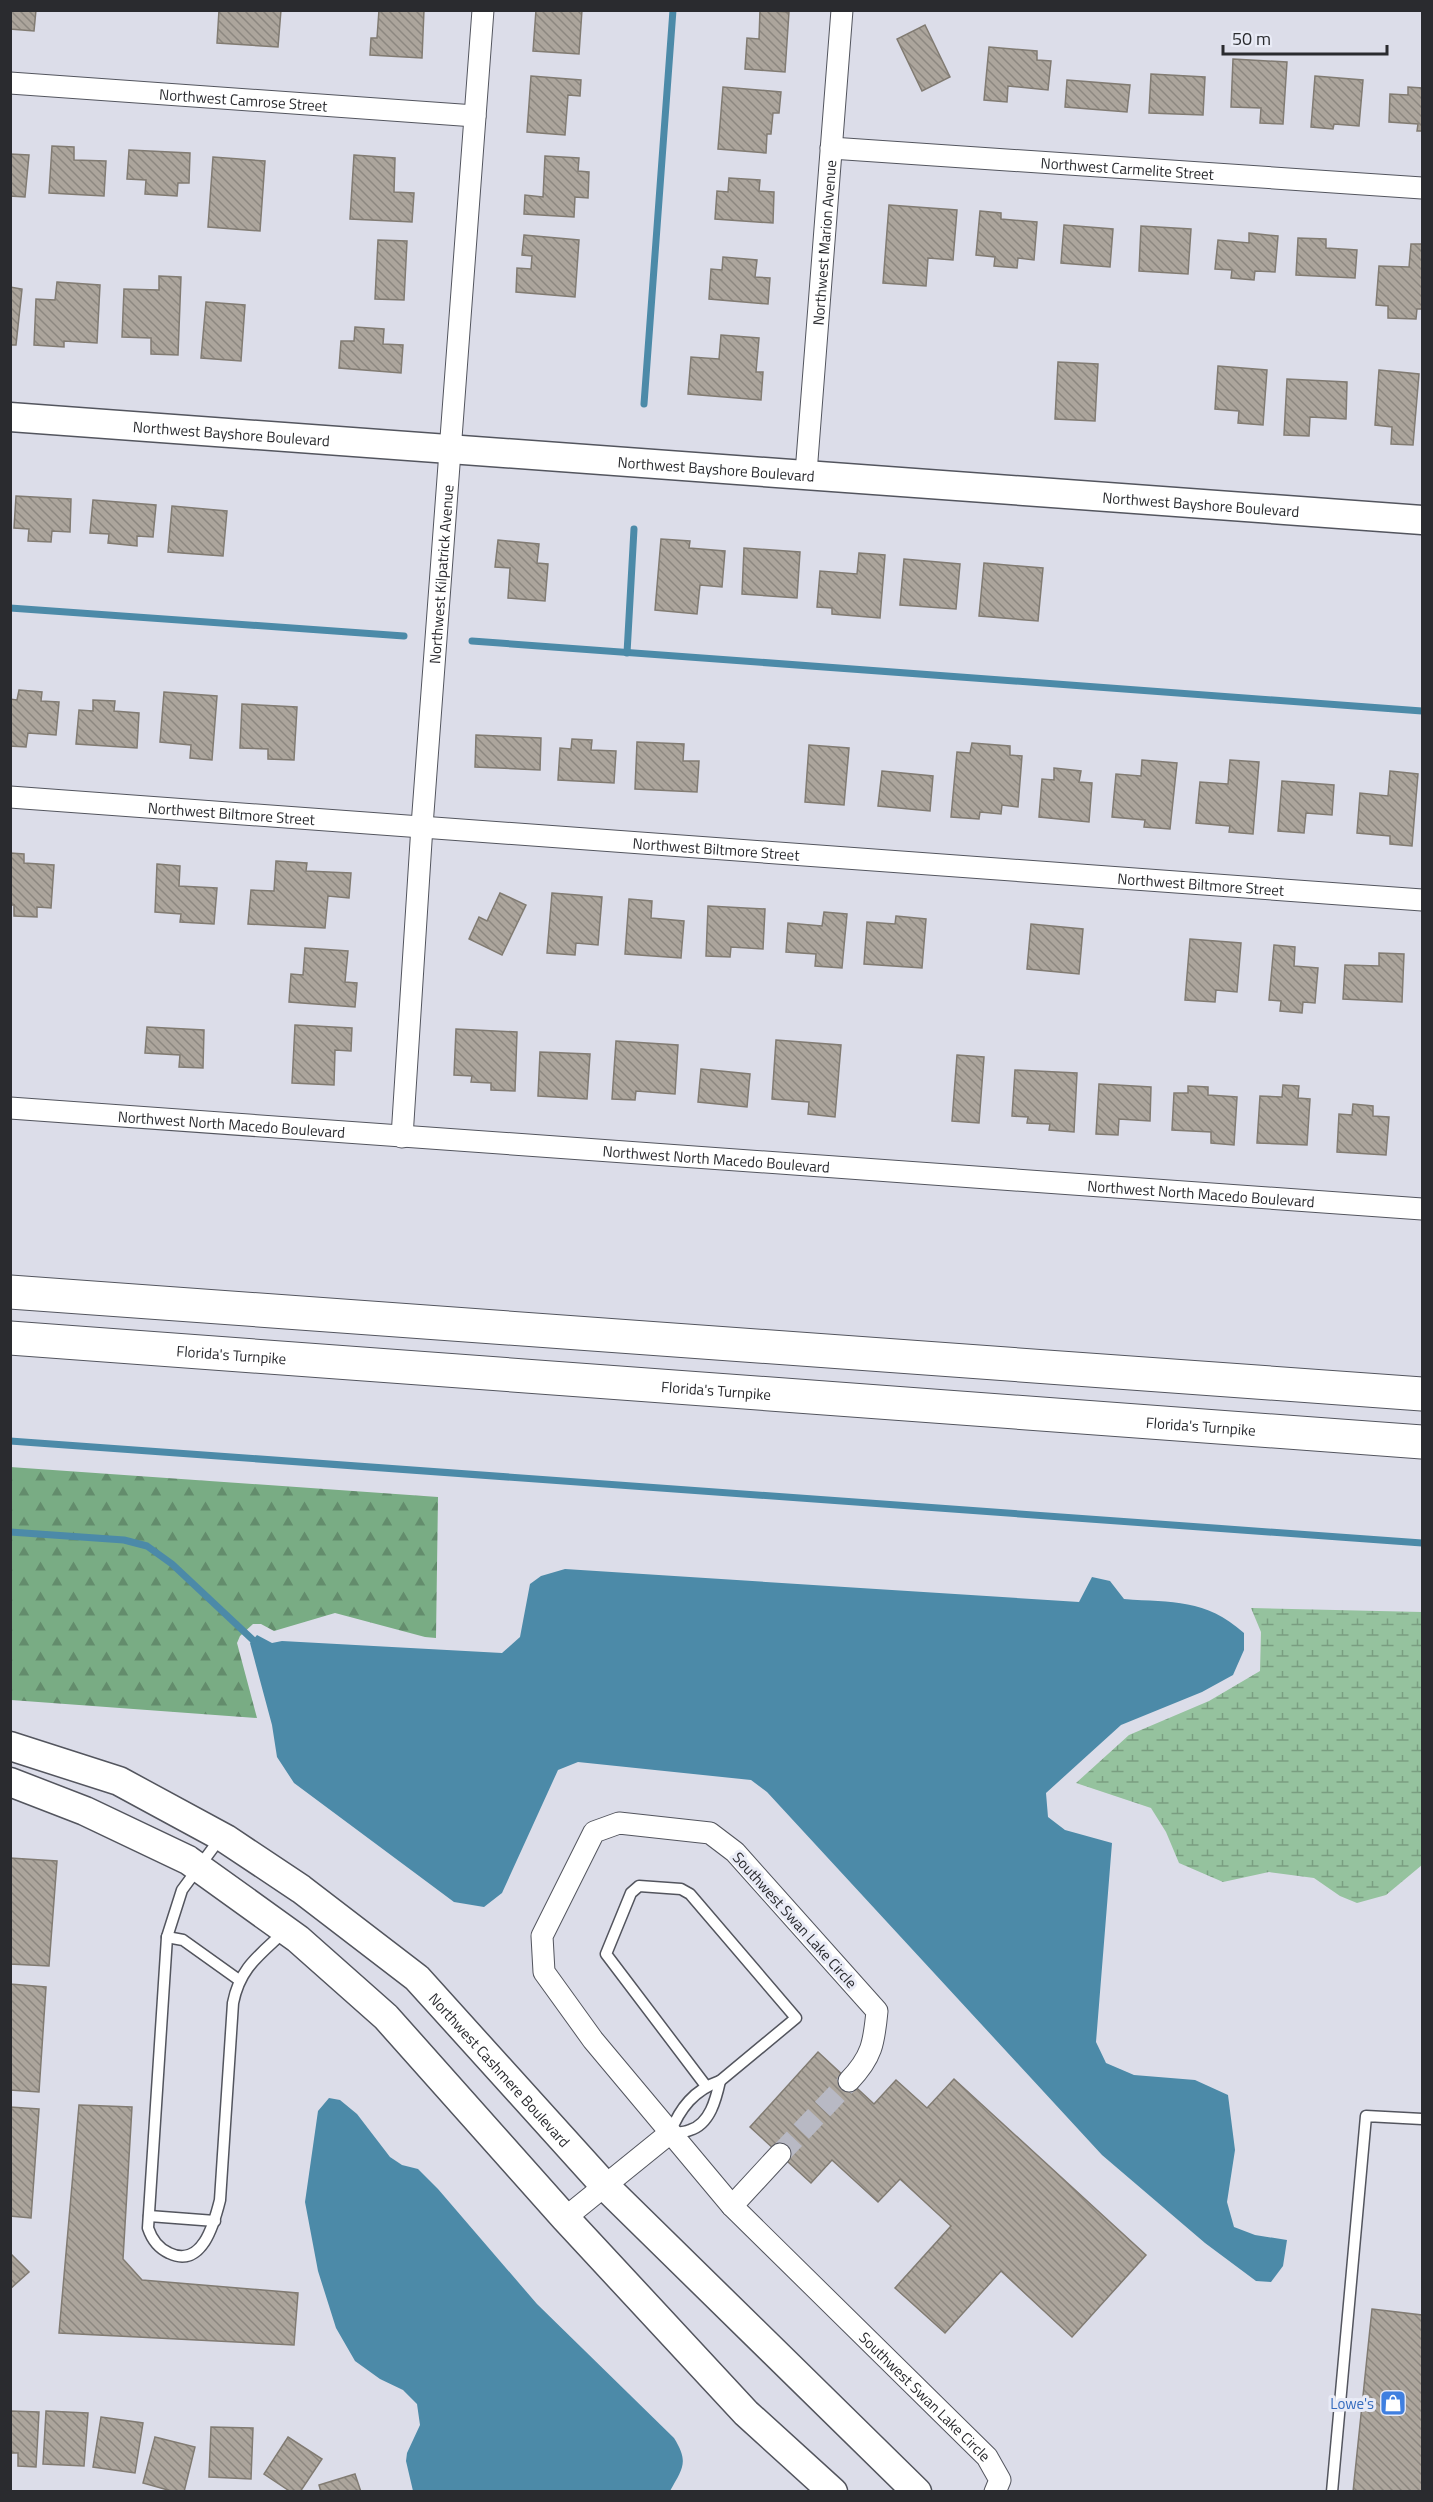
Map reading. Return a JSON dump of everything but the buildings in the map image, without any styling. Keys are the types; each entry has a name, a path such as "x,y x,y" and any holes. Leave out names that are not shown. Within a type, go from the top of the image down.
{"highway":[{"path":"10,1292 1422,1394"},
{"name":"Florida's Turnpike","path":"10,1338 1422,1442"}],"street":[{"name":"Northwest Kilpatrick Avenue","path":"402,1137 422,826 483,10"},
{"name":"Northwest Marion Avenue","path":"806,473 842,10"},
{"name":"Northwest Camrose Street","path":"10,83 475,116"},
{"name":"Northwest Carmelite Street","path":"831,148 1422,188"},
{"name":"Northwest Bayshore Boulevard","path":"10,417 806,473 1422,520"},
{"name":"Northwest Biltmore Street","path":"10,797 1422,900"},
{"name":"Northwest North Macedo Boulevard","path":"10,1108 1422,1209"},
{"name":"Northwest Cashmere Boulevard","path":"10,1746 119,1781 221,1836 301,1888 417,1978 605,2186 917,2492"},
{"path":"10,1782 85,1810 188,1860 286,1930 386,2017 565,2218 746,2413 833,2492"},
{"name":"Southwest Swan Lake Circle","path":"849,2081 865,2065 874,2042 877,2011 743,1861 710,1833 619,1823 594,1832 542,1936 543,1972 593,2040 732,2206 987,2457 1000,2480 995,2492"},
{"path":"565,2218 670,2133"},
{"path":"732,2206 780,2154"}],"lane":[{"path":"221,1836 182,1890 167,1937 148,2228 151,2239 163,2251 175,2256 187,2256 196,2252 215,2221 220,2200 233,2003 239,1980 244,1970 286,1930"},
{"path":"670,2133 679,2111 706,2086 720,2081 796,2018 690,1894 681,1889 639,1886 632,1893 606,1954 706,2086"},
{"path":"167,1937 183,1940 239,1980"},
{"path":"670,2133 692,2130 702,2121 715,2106 720,2081"},
{"path":"1332,2492 1366,2116 1422,2119"},
{"path":"149,2216 215,2221"}],"green space":[{"path":"10,1467 438,1497 436,1638 335,1613 274,1631 261,1624 253,1624 240,1636 237,1643 257,1718 11,1700"},
{"path":"1251,1608 1422,1612 1422,1865 1386,1895 1357,1903 1340,1896 1314,1878 1269,1872 1223,1882 1179,1863 1166,1832 1151,1808 1076,1783 1129,1735 1209,1701 1260,1671 1261,1632"}],"water":[{"path":"565,1569 1079,1602 1092,1577 1110,1581 1124,1599 1188,1604 1216,1613 1244,1633 1244,1650 1233,1675 1202,1692 1121,1725 1046,1793 1048,1817 1065,1830 1112,1843 1096,2042 1106,2063 1134,2075 1195,2080 1228,2095 1235,2150 1227,2202 1234,2227 1255,2235 1287,2240 1283,2266 1271,2282 1256,2281 1205,2243 1102,2155 767,1792 751,1780 578,1762 558,1770 502,1893 484,1907 454,1902 294,1783 277,1757 272,1725 250,1643 257,1635 272,1643 282,1641 502,1653 520,1637 530,1584 541,1576"},
{"path":"329,2098 340,2100 357,2114 390,2157 402,2165 418,2169 537,2304 674,2438 683,2459 681,2470 670,2491 413,2491 406,2461 407,2453 420,2425 417,2404 403,2390 380,2379 355,2361 336,2328 318,2271 305,2202 318,2111"}],"waterway":[{"path":"644,404 673,10"},
{"path":"627,653 634,529"},
{"path":"10,608 404,636"},
{"path":"472,641 1422,711"},
{"path":"10,1441 1422,1543"},
{"path":"10,1532 124,1540 147,1546 172,1564 253,1640"}],"tunnel":[{"path":"780,2154 849,2081"}],"place":[{"name":"Lowe's","path":"1393,2403"}]}
